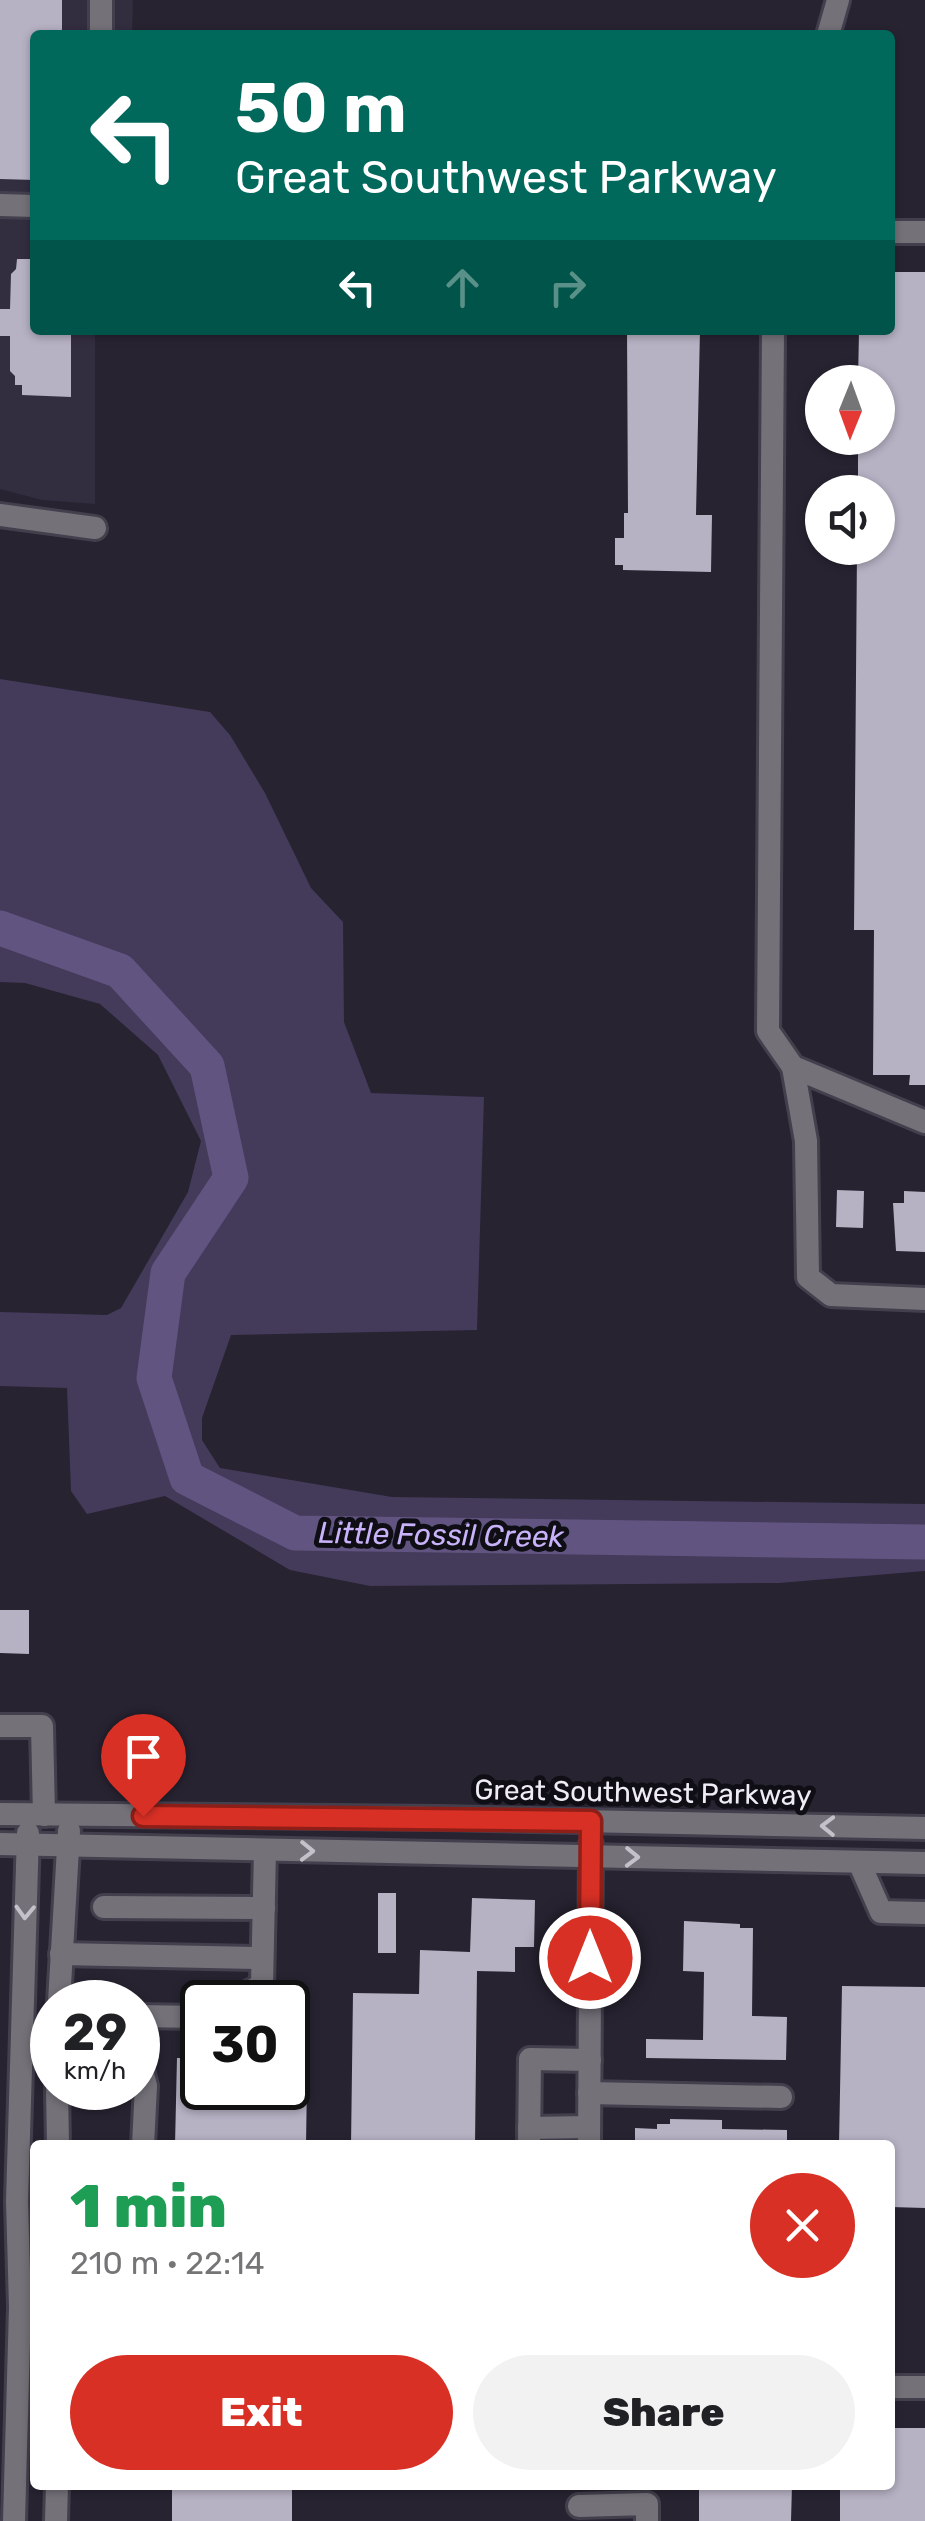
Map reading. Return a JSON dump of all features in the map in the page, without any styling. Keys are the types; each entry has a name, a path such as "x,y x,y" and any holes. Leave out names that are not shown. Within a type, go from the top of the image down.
{"street":[{"path":"101,30 102,0"},
{"path":"829,30 838,0"},
{"path":"0,204 30,206"},
{"path":"895,232 925,232"},
{"path":"773,335 768,1031 793,1067 806,1141 808,1277 831,1295 925,1299"},
{"path":"0,514 95,528"},
{"path":"793,1067 925,1122"},
{"path":"0,1726 42,1726 36,1815 28,1845 11,2021 10,2104 26,2200 10,2308 7,2491 14,2521"},
{"name":"Great Southwest Parkway","path":"0,1814 925,1828"},
{"path":"60,1980 69,1815"},
{"path":"590,2060 530,2060 529,2136 589,2136 590,2060 591,1821"},
{"path":"0,1844 925,1863"},
{"path":"262,1980 265,1850"},
{"path":"859,1862 881,1912 925,1913"},
{"path":"104,1907 264,1908"},
{"path":"61,1954 262,1958"},
{"path":"589,2092 781,2097"},
{"path":"57,2110 58,2140"},
{"path":"143,2140 145,2110"},
{"path":"895,2386 925,2387"},
{"path":"56,2490 56,2521"},
{"path":"579,2504 647,2504 647,2521"}],"shaded area":[{"path":"0,0 133,0 132,30 30,30 30,335 95,335 95,504 42,500 0,489"},
{"path":"0,679 210,712 230,735 265,793 311,888 343,922 344,1022 371,1093 484,1097 477,1330 231,1335 202,1418 202,1440 220,1468 392,1497 925,1504 925,1571 779,1583 370,1586 290,1570 165,1496 87,1514 71,1491 67,1388 0,1386 0,1312 107,1315 121,1308 188,1192 201,1141 158,1055 100,1004 25,983 0,982"}],"building":[{"path":"0,0 62,0 62,30 30,30 30,180 0,179"},
{"path":"17,259 30,259 30,335 71,335 71,397 22,395 22,385 15,385 15,376 10,371 10,336 0,336 0,309 10,309 11,274"},
{"path":"895,272 925,272 925,1085 909,1085 910,1075 873,1075 874,930 854,930 857,565 895,565 895,475 858,475 858,455 895,455 895,365 858,365 859,335 895,335"},
{"path":"627,335 700,335 696,515 712,515 711,572 623,570 623,565 615,565 615,538 624,538 624,513 628,513"},
{"path":"837,1190 864,1191 863,1228 836,1227"},
{"path":"904,1191 925,1192 925,1252 896,1251 893,1203 904,1203"},
{"path":"0,1610 29,1610 29,1654 0,1653"},
{"path":"378,1893 396,1893 396,1953 378,1953"},
{"path":"472,1898 535,1900 534,1947 515,1947 515,1972 477,1971 475,2140 351,2140 353,1993 419,1994 420,1950 470,1952"},
{"path":"684,1921 753,1928 752,2016 787,2017 786,2060 646,2058 646,2039 703,2040 704,1972 683,1971"},
{"path":"842,1986 925,1987 925,2208 895,2207 895,2140 839,2140"},
{"path":"177,2058 180,2110 307,2110 306,2140 175,2140"},
{"path":"670,2119 722,2120 722,2129 787,2130 787,2140 635,2140 635,2128 657,2129 657,2124 670,2124"},
{"path":"895,2428 925,2428 925,2521 840,2521 840,2490 895,2490"},
{"path":"172,2490 292,2490 292,2521 172,2521"},
{"path":"699,2490 792,2490 791,2521 699,2521"}],"waterway":[{"name":"Little Fossil Creek","path":"0,928 120,971 207,1066 231,1178 168,1273 154,1378 187,1478 295,1533 925,1542"}],"route":[{"path":"143,1816 591,1821 590,1958"}]}
